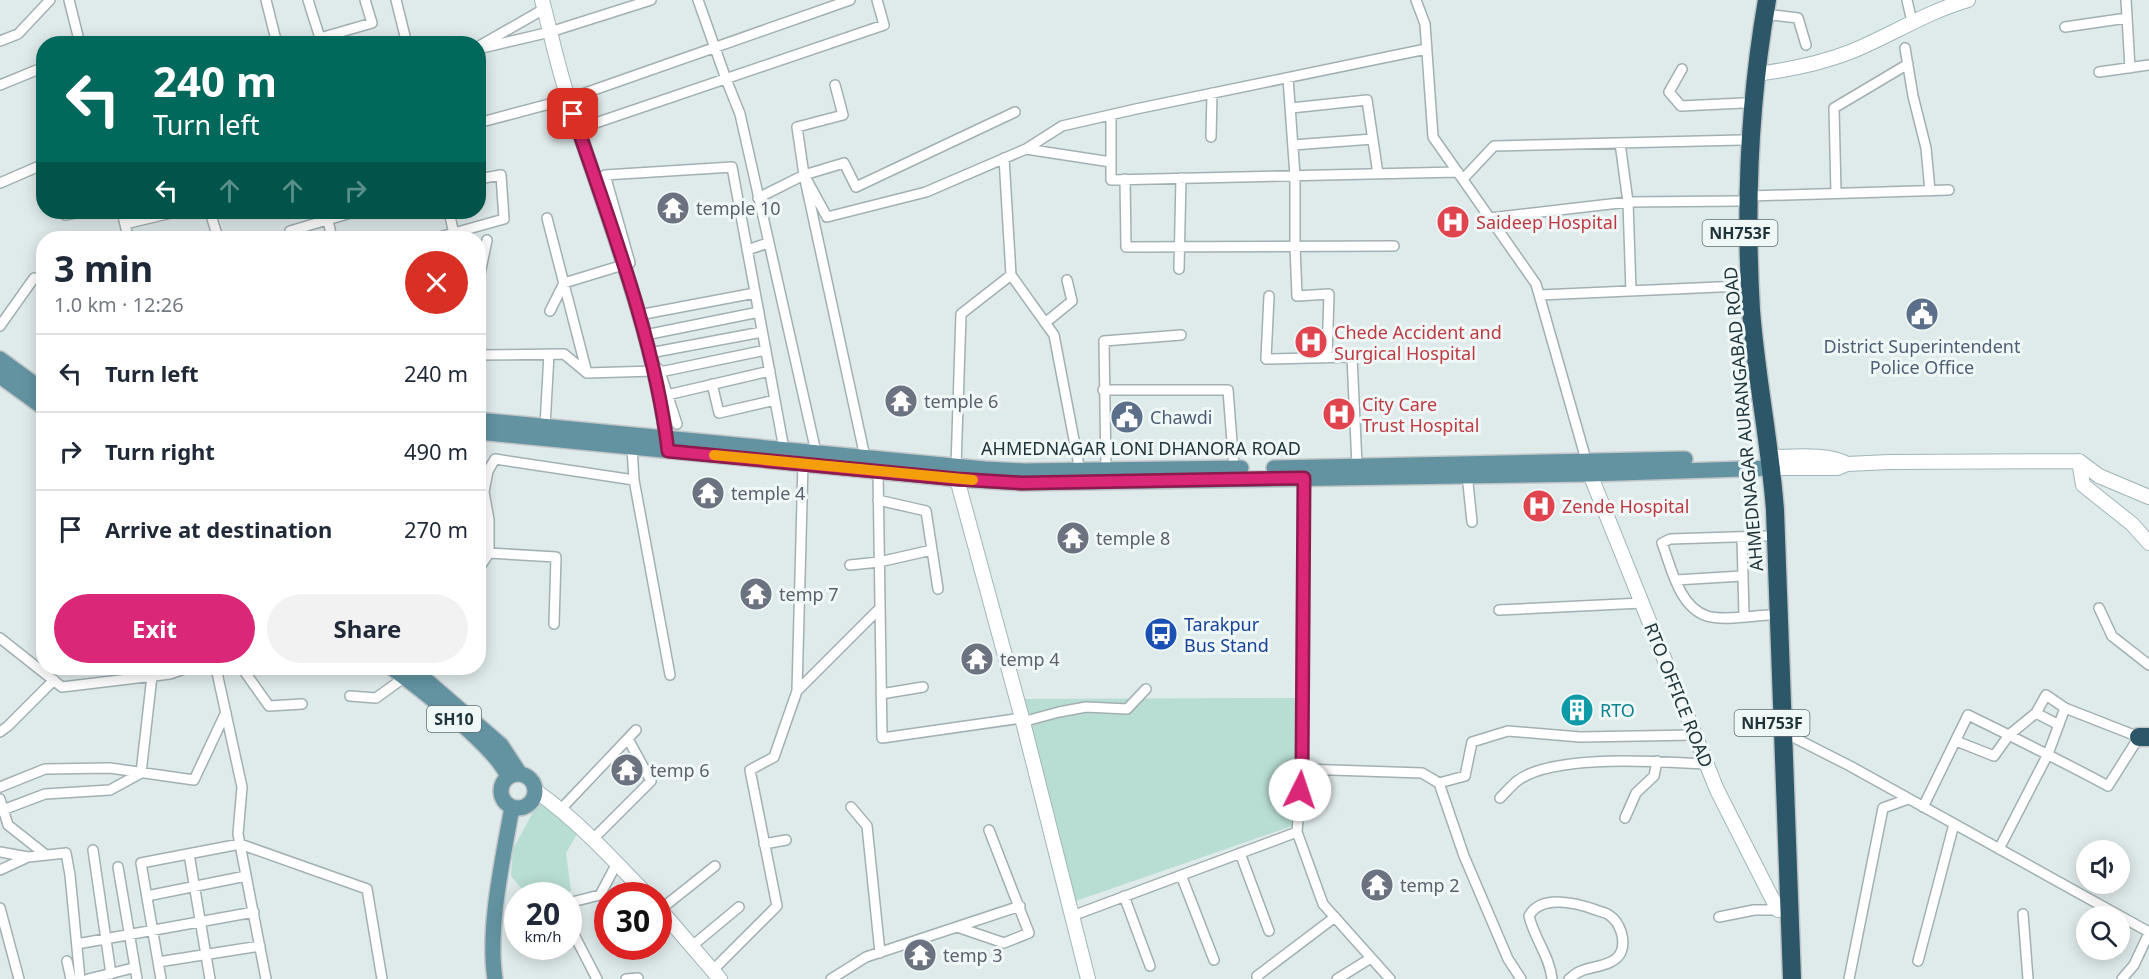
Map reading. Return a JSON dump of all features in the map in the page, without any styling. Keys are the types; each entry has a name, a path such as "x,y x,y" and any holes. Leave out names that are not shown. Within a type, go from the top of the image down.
{"highway":[{"name":"AHMEDNAGAR AURANGABAD ROAD","path":"1762,5 1745,198 1783,732 1792,979"},
{"name":"NH753F","path":"1762,5 1748,50 1743,103 1745,198 1741,286 1765,462 1765,536 1781,979"}],"main road":[{"path":"0,359 36,385"},
{"path":"0,376 36,402"},
{"name":"AHMEDNAGAR LONI DHANORA ROAD","path":"486,421 545,426 802,463 878,470 957,473 1357,465 1588,468"},
{"name":"AHMEDNAGAR LONI DHANORA ROAD","path":"486,433 632,448 668,445 784,449 865,457 1032,483 1467,474 1765,462"},
{"name":"SH10","path":"413,675 501,745 514,775"},
{"path":"514,775 528,776 534,782 536,791 534,799 528,805 520,808 506,804 500,791 501,784 514,775"},
{"path":"495,979 493,963 498,894 512,807"}],"street":[{"path":"0,41 18,34 50,0"},
{"path":"69,0 78,36"},
{"path":"266,0 275,36"},
{"path":"308,0 319,36"},
{"path":"327,36 372,23 365,0"},
{"path":"396,0 405,36"},
{"path":"486,46 550,32 651,0"},
{"path":"698,0 740,114 816,452"},
{"path":"486,121 568,99 850,0"},
{"path":"578,129 884,24 877,0"},
{"path":"1416,0 1425,24 1433,137 1536,284 1588,468"},
{"path":"1907,0 1912,22"},
{"path":"1756,74 1824,61 1850,52 1950,5 1968,0"},
{"path":"2126,0 2130,68"},
{"path":"486,43 543,5 568,99 657,371 677,424"},
{"path":"1762,5 1798,18 1806,45"},
{"path":"2065,27 2127,18"},
{"path":"1905,48 1912,96 1926,148 1930,191"},
{"path":"804,175 827,217 926,192 1026,149 1062,126 1426,49"},
{"path":"1836,193 1834,108 1908,64"},
{"path":"2098,72 2149,65"},
{"path":"1682,69 1669,93 1681,106 1743,103"},
{"path":"0,85 36,70"},
{"path":"1288,78 1295,176 1297,296 1329,294 1327,358"},
{"path":"835,85 843,115 797,128 804,175 865,457"},
{"path":"1211,136 1212,93"},
{"path":"1291,108 1367,100 1378,174"},
{"path":"758,198 804,175 844,163 856,187 1015,112"},
{"path":"1111,115 1111,180 1378,174 1461,176 1494,146 1742,140"},
{"path":"1293,145 1372,139"},
{"path":"1620,143 1628,202 1631,291"},
{"path":"1026,149 1111,162"},
{"path":"1004,158 1011,275 1054,335 1080,471"},
{"path":"668,445 655,352 605,175 732,166 784,449"},
{"path":"0,183 36,167"},
{"path":"463,231 504,219 501,175 486,178"},
{"path":"1179,269 1181,178"},
{"path":"1125,179 1126,247 1394,246"},
{"path":"1490,218 1628,202 1949,190"},
{"path":"547,218 587,373"},
{"path":"124,219 127,231"},
{"path":"125,224 146,219"},
{"path":"290,231 318,219"},
{"path":"486,245 487,240"},
{"path":"747,249 768,243"},
{"path":"550,311 564,283 623,265"},
{"path":"1011,275 960,314 957,473 1088,979"},
{"path":"0,326 36,278"},
{"path":"1045,323 1072,301 1067,280"},
{"path":"1540,295 1741,286"},
{"path":"644,314 755,293"},
{"path":"1269,296 1266,359 1352,357 1357,465"},
{"path":"650,334 759,312"},
{"path":"655,352 762,332"},
{"path":"1106,470 1104,341 1181,335"},
{"path":"486,355 564,354 587,373 657,371 766,351"},
{"path":"545,426 549,354"},
{"path":"667,395 770,371"},
{"path":"712,384 719,412 775,400"},
{"path":"1103,390 1228,390 1234,468"},
{"path":"632,448 634,480 670,675"},
{"path":"486,482 488,471 495,459 634,480"},
{"path":"1765,462 1838,459 1846,464 1989,460 2079,461 2098,476 2149,497"},
{"path":"2079,461 2083,485 2132,524 2149,543"},
{"path":"672,922 717,975 777,906 750,770 774,758 797,691 802,463"},
{"name":"RTO OFFICE ROAD","path":"1588,468 1717,790 1778,910"},
{"path":"878,470 882,738 1022,720 1086,707 1127,709 1146,689"},
{"path":"1467,474 1472,522"},
{"path":"1304,478 1302,770 1297,832 1323,904 1390,979"},
{"path":"878,500 926,511 938,589"},
{"path":"486,503 489,520 489,553 486,558"},
{"path":"1765,536 1670,538 1662,543 1681,592 1700,613 1709,617 1768,615"},
{"path":"1742,537 1744,616"},
{"path":"850,565 879,562 932,550"},
{"path":"489,553 556,557 554,624"},
{"path":"1676,580 1742,576"},
{"path":"1499,610 1642,603"},
{"path":"797,691 879,608"},
{"path":"2099,608 2112,636 2149,665"},
{"path":"0,638 36,666"},
{"path":"48,675 62,687 161,675"},
{"path":"218,675 242,787 238,834 267,979"},
{"path":"247,675 269,706 302,704"},
{"path":"350,696 376,698 405,675"},
{"path":"141,772 152,676"},
{"path":"0,732 54,680"},
{"path":"881,694 923,687"},
{"path":"1923,807 1968,715 2009,735 2048,754 2108,786 2144,737 2065,708 2046,695 2036,713 2009,735 1994,756 1956,741"},
{"path":"1999,849 2048,754 2065,708"},
{"path":"0,787 45,769 110,768 194,780 226,712"},
{"path":"2036,713 2059,725"},
{"path":"561,809 636,730"},
{"path":"1439,783 1465,776 1472,742 1508,731 1580,738 1695,735"},
{"path":"1783,732 2149,932 2133,965 2122,979"},
{"path":"594,838 651,781 628,739"},
{"path":"1625,818 1636,792 1654,776 1657,761"},
{"path":"1500,798 1518,780 1562,766 1657,761 1706,764"},
{"path":"1302,770 1422,773 1439,783 1468,866 1508,959 1521,979"},
{"path":"2,811 45,794 110,790 141,772"},
{"path":"536,791 594,838 635,882"},
{"path":"0,799 8,825 46,855"},
{"path":"1849,979 1883,808 1908,799"},
{"path":"851,807 867,826 880,953"},
{"path":"1918,961 1954,824"},
{"path":"957,927 1004,943 1029,933 989,831"},
{"path":"1072,916 1297,832"},
{"path":"764,844 786,840"},
{"path":"161,979 141,862 240,844 367,889 382,979"},
{"path":"93,850 111,974"},
{"path":"0,852 28,857 66,853 80,979"},
{"path":"1240,853 1269,931"},
{"path":"189,854 210,979"},
{"path":"0,870 28,857"},
{"path":"582,900 600,895 617,863"},
{"path":"672,899 715,866"},
{"path":"118,867 136,979"},
{"path":"1180,875 1214,960"},
{"path":"147,896 246,876"},
{"path":"1124,896 1150,966"},
{"path":"1552,979 1548,961 1541,951 1529,916 1533,909 1540,904 1557,903 1585,906 1609,914 1622,933 1621,954 1612,962 1579,972 1569,979"},
{"path":"831,979 866,957 1020,906"},
{"path":"692,946 739,907"},
{"path":"0,908 20,979"},
{"path":"1719,917 1754,910 1778,910"},
{"path":"77,944 254,912"},
{"path":"2023,914 2028,979"},
{"path":"1258,979 1257,976 1335,917"},
{"path":"158,962 260,946"},
{"path":"582,950 597,979"},
{"path":"1337,979 1371,958"},
{"path":"67,961 71,979"},
{"path":"88,979 133,968"},
{"path":"626,979 638,978"}],"green space":[{"path":"1304,698 1295,825 1067,904 1022,718 1025,699"},
{"path":"538,803 567,821 577,834 566,853 570,882 516,882 511,876 513,849"}],"slow traffic":[{"path":"714,455 973,480"}],"place":[{"name":"temple 10","path":"673,208"},
{"name":"Saideep Hospital","path":"1453,222"},
{"name":"District Superintendent Police Office","path":"1922,314"},
{"name":"Chede Accident and Surgical Hospital","path":"1311,342"},
{"name":"temple 6","path":"901,401"},
{"name":"City Care Trust Hospital","path":"1339,414"},
{"name":"Chawdi","path":"1127,417"},
{"name":"temple 4","path":"708,493"},
{"name":"Zende Hospital","path":"1539,506"},
{"name":"temple 8","path":"1073,538"},
{"name":"temp 7","path":"756,594"},
{"name":"Tarakpur Bus Stand","path":"1161,634"},
{"name":"temp 4","path":"977,659"},
{"name":"RTO","path":"1577,710"},
{"name":"temp 6","path":"627,770"},
{"name":"temp 2","path":"1377,885"},
{"name":"temp 3","path":"920,955"}],"route":[{"path":"573,114 654,370 668,451 957,479 1022,483 1304,478 1300,790"}]}
